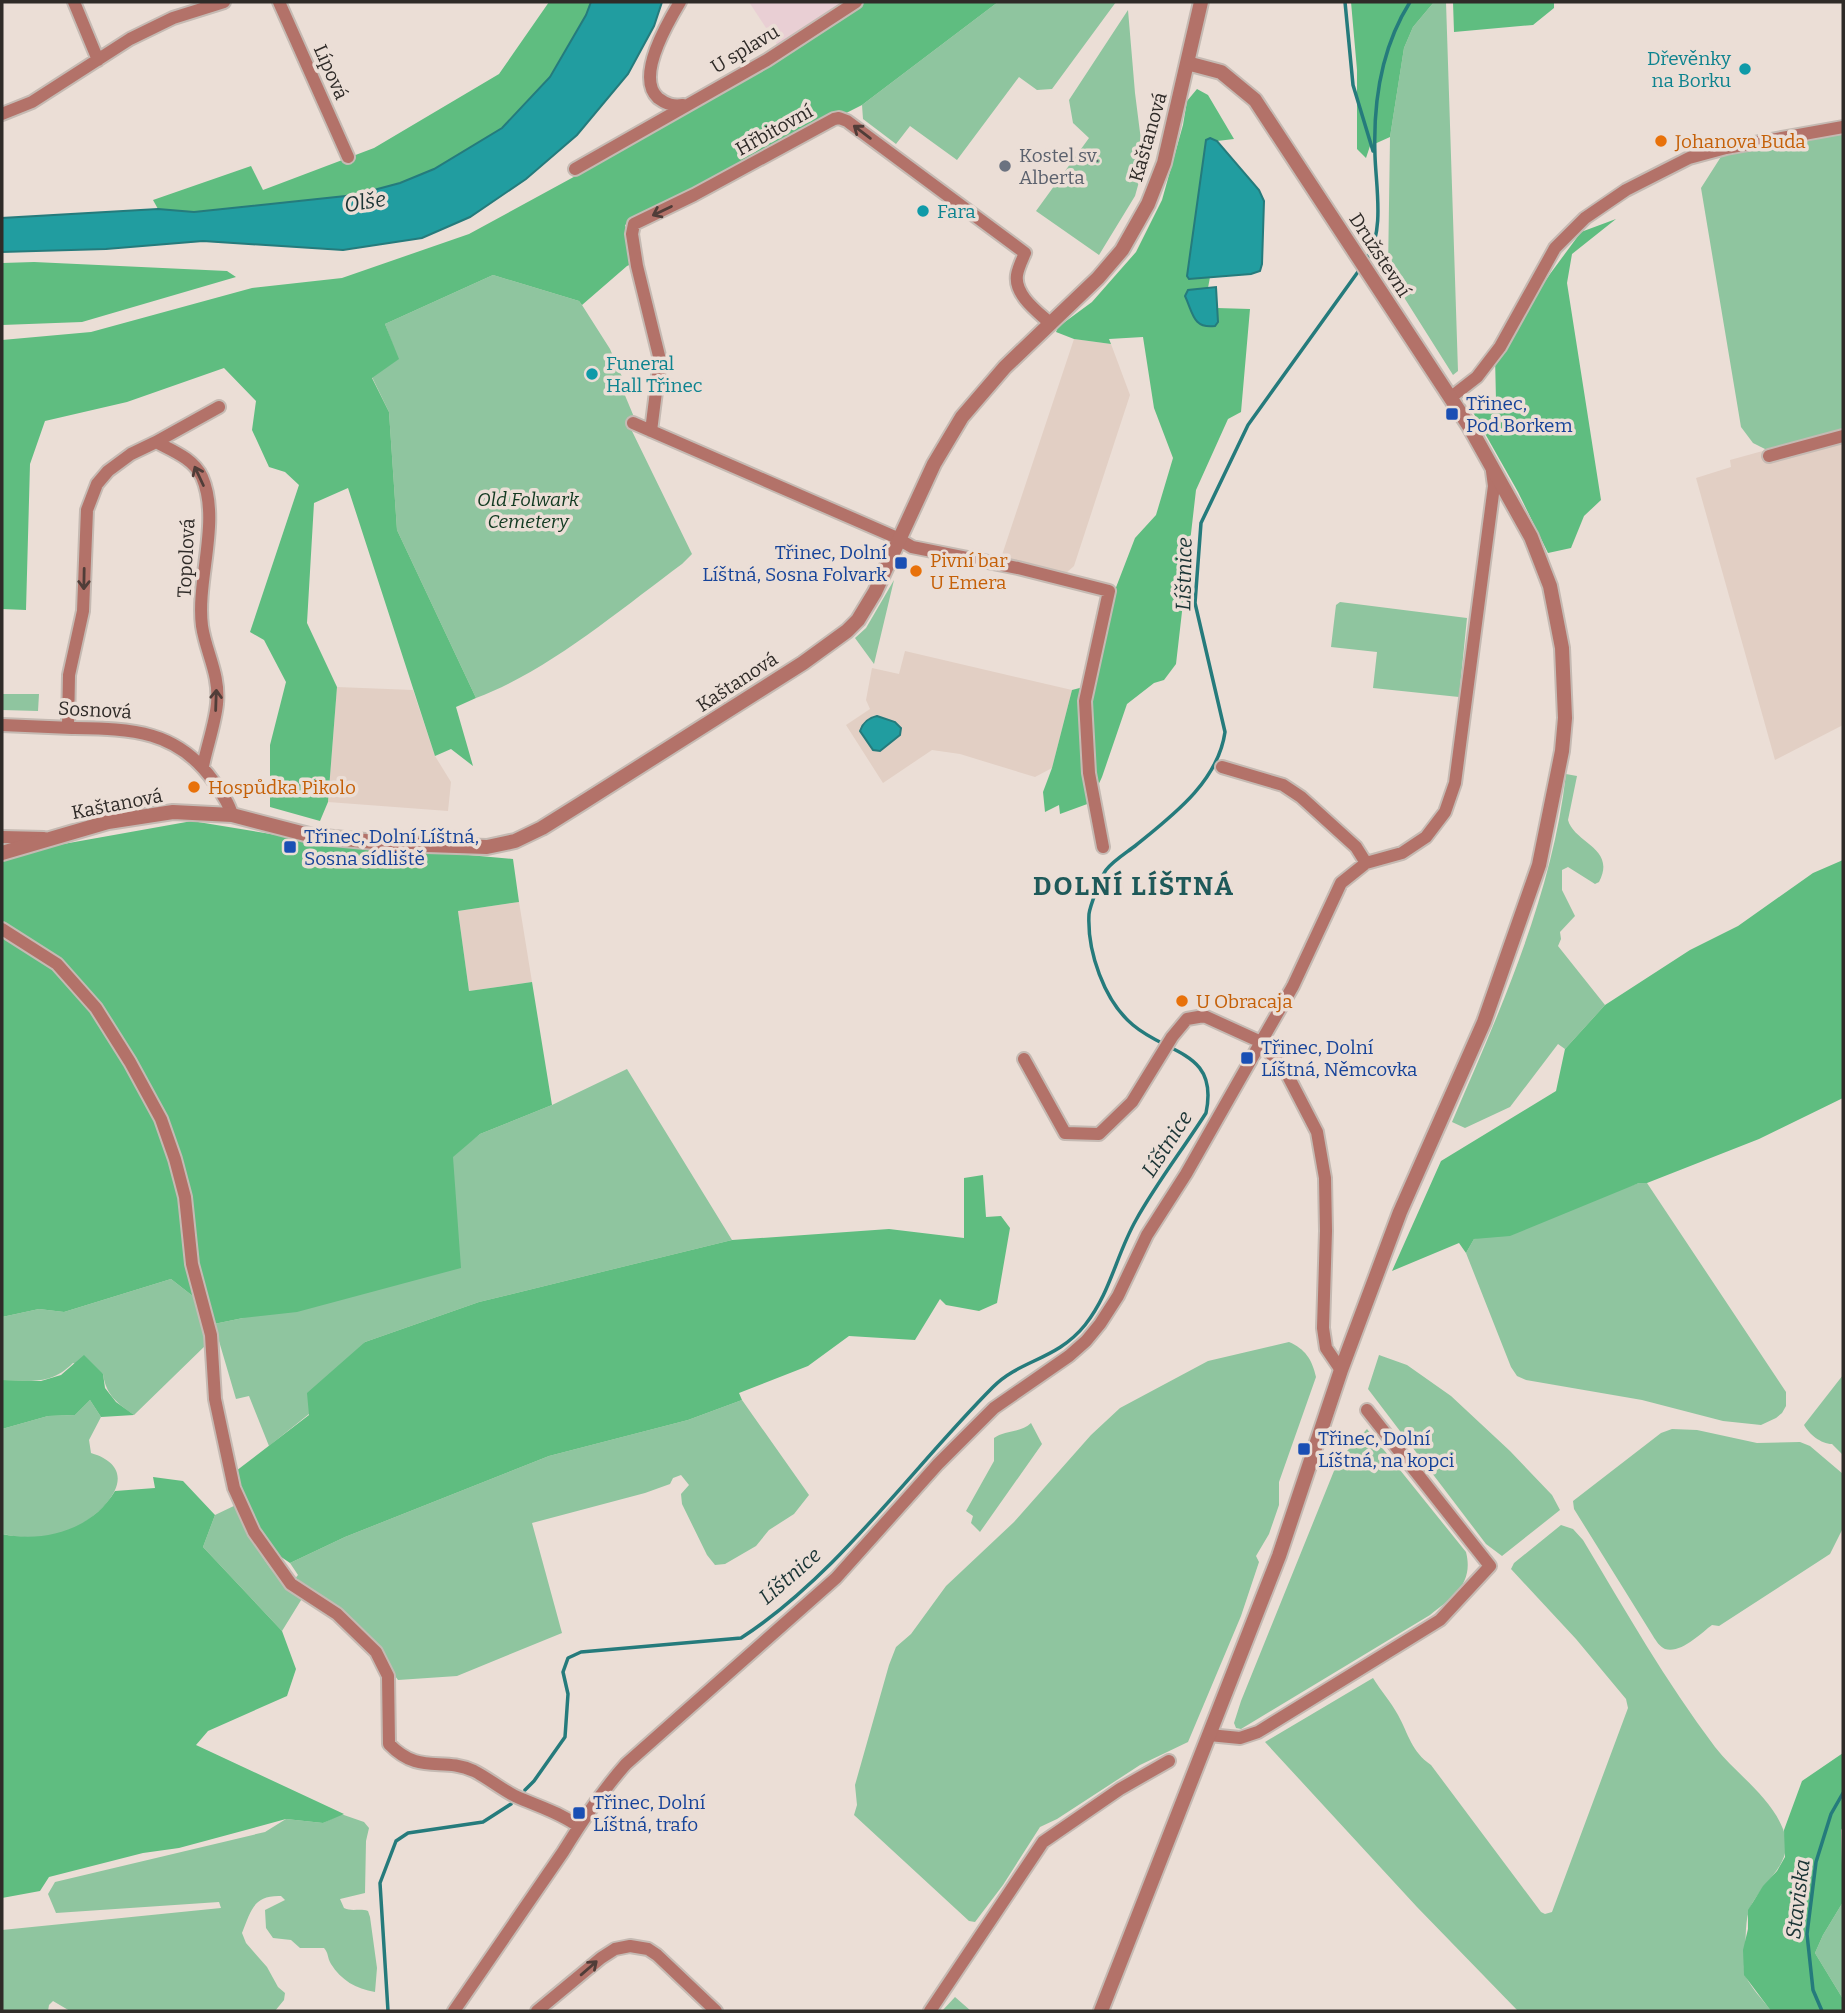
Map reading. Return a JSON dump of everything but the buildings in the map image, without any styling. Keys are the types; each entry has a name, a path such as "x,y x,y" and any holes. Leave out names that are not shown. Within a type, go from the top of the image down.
{"street":[{"path":"74,2 98,60"},
{"path":"2,114 32,102 131,39 173,18 224,2"},
{"name":"Lípová","path":"279,2 348,157"},
{"path":"680,2 653,58 649,83 654,94 675,107 687,104"},
{"name":"U splavu","path":"575,169 767,60 856,2"},
{"path":"1187,63 1201,2"},
{"name":"Družstevní","path":"1101,2011 1279,1556 1341,1370 1400,1212 1462,1075 1503,970 1539,865 1556,790 1565,718 1562,648 1550,586 1531,537 1491,463 1255,100 1221,72 1187,63"},
{"name":"Kaštanová","path":"2,853 108,822 173,812 232,815 313,836 396,844 487,847 515,841 593,797 803,663 847,631 866,608 901,540 934,464 962,417 990,383 1098,278 1122,250 1148,204 1164,163 1187,63"},
{"name":"Hřbitovní","path":"651,431 660,360 637,266 632,234 634,224 839,118 975,214 1025,253 1017,273 1017,285 1029,303 1051,324"},
{"path":"1450,398 1477,377 1500,347 1555,248 1585,218 1626,190 1689,158 1726,148 1843,127"},
{"path":"68,728 69,675 83,611 87,510 97,484 108,471 131,454 219,407"},
{"path":"633,423 912,547 1018,568 1110,591 1085,701 1089,773 1103,847"},
{"path":"1769,456 1843,436"},
{"name":"Topolová","path":"156,442 194,465 202,478 207,496 209,530 202,626 215,669 217,705 203,766"},
{"path":"454,2011 609,1782 836,1578 994,1408 1069,1356 1086,1341 1118,1296 1147,1235 1186,1174 1293,986 1341,883 1366,863 1402,853 1426,837 1444,812 1455,783 1494,486 1491,463"},
{"name":"Sosnová","path":"2,725 118,728 145,732 169,742 203,766 225,799 232,815"},
{"path":"1222,767 1283,785 1301,797 1356,847 1366,863"},
{"path":"2,837 52,838"},
{"path":"2,929 57,964 96,1008 161,1119 185,1197 192,1264 211,1335 215,1399 234,1488 254,1532 291,1584 337,1614 376,1652 388,1676 389,1744 401,1756 422,1764 472,1770 515,1796 563,1815 578,1826"},
{"path":"1024,1059 1065,1133 1099,1134 1132,1102 1172,1037 1187,1019 1204,1016 1261,1042 1286,1072 1317,1132 1325,1178 1323,1328 1326,1348 1341,1370"},
{"path":"1209,1735 1240,1738 1258,1732 1440,1620 1490,1566 1367,1410"},
{"path":"930,2011 1043,1842 1120,1789 1169,1761"},
{"path":"537,2011 601,1958 615,1949 630,1946 648,1949 657,1955 716,2011"}],"shaded area":[{"path":"749,2 845,2 778,46"},
{"path":"1074,339 1111,344 1130,395 1074,566 1065,574 1001,558"},
{"path":"1843,429 1843,725 1775,760 1696,478 1731,467 1730,460"},
{"path":"905,651 1072,690 1052,768 1035,777 960,754 932,750 883,783 846,725 870,709 866,700 872,668 899,674"},
{"path":"337,687 413,690 435,756 451,782 448,811 328,802"},
{"path":"519,902 532,982 469,991 458,911"}],"green space":[{"path":"549,2 591,2 550,78 502,128 434,169 400,183 348,196 194,212 158,209 153,200 251,166 263,190 374,148 499,74"},
{"path":"865,2 998,2 862,105 625,225 636,262 627,266 582,305 579,301 493,275 385,324 399,359 372,378 389,412 397,530 476,698 456,707 473,766 451,749 435,756 348,488 314,503 307,623 337,687 328,802 320,821 270,807 270,745 286,682 264,640 250,632 299,485 285,472 269,467 252,430 256,401 224,368 127,402 45,421 30,464 26,610 2,609 2,340 91,332 252,288 342,278 469,234 581,173"},
{"path":"998,2 1116,2 1052,89 1037,90 1019,77 957,160 910,126 896,144 863,119 862,105"},
{"path":"1351,2 1434,2 1413,27 1404,48 1390,137 1370,146 1366,158 1357,149 1357,70"},
{"path":"1434,2 1446,2 1458,371 1453,375 1388,272 1390,137 1404,48 1413,27"},
{"path":"1453,2 1554,2 1554,8 1533,25 1454,32"},
{"path":"1128,10 1144,164 1135,196 1099,255 1036,211 1089,138 1073,123 1069,100"},
{"path":"1197,89 1208,95 1234,139 1206,140 1190,279 1210,277 1208,288 1188,290 1218,322 1217,308 1250,309 1241,412 1228,419 1196,490 1176,664 1164,680 1154,683 1127,704 1102,777 1090,803 1060,814 1059,805 1045,812 1043,792 1072,690 1091,685 1115,590 1135,538 1156,515 1173,458 1154,408 1143,337 1109,339 1111,344 1074,339 1056,332 1058,327 1092,302 1136,252 1162,200 1187,101"},
{"path":"1843,133 1843,429 1767,450 1753,443 1741,427 1701,188 1724,152"},
{"path":"1616,219 1572,254 1567,283 1601,500 1584,516 1571,548 1548,553 1518,492 1470,407 1496,401 1495,356 1581,232"},
{"path":"34,262 227,271 236,277 82,322 2,325 2,263"},
{"name":"Old Folwark Cemetery","path":"493,275 579,301 582,305 610,349 623,379 619,381 634,417 631,429 692,554 609,619 556,656 503,687 476,698 397,530 389,412 372,377 398,359 385,324"},
{"path":"894,580 874,664 855,638 866,628"},
{"path":"1340,602 1467,618 1459,697 1373,688 1377,652 1331,647 1336,605"},
{"path":"2,694 39,694 38,711 2,710"},
{"path":"1566,774 1577,776 1568,820 1578,835 1599,854 1603,861 1603,871 1599,882 1595,884 1568,867 1562,870 1562,890 1575,916 1560,932 1558,946 1605,1005 1565,1049 1558,1044 1510,1107 1465,1128 1452,1122 1522,952 1549,865"},
{"path":"192,821 313,841 513,859 519,902 458,911 469,991 532,982 552,1105 480,1134 453,1157 461,1268 297,1312 214,1324 204,1300 194,1297 171,1279 64,1312 39,1309 2,1317 2,855"},
{"path":"1843,860 1843,1098 1759,1139 1647,1183 1639,1183 1510,1236 1474,1239 1466,1253 1459,1243 1392,1271 1441,1161 1556,1091 1565,1049 1605,1005 1690,950 1738,926 1813,873"},
{"path":"627,1069 732,1240 479,1302 365,1342 309,1414 269,1446 249,1396 236,1399 214,1324 243,1318 480,1134 552,1105"},
{"path":"983,1175 986,1217 1001,1216 1010,1228 997,1303 979,1311 946,1305 940,1299 915,1340 849,1336 808,1366 739,1393 742,1400 688,1420 549,1456 345,1537 290,1563 268,1548 244,1502 236,1471 309,1415 307,1393 365,1342 479,1302 732,1240 889,1229 964,1238 964,1178"},
{"path":"1639,1183 1647,1183 1786,1392 1786,1406 1776,1418 1761,1425 1723,1421 1642,1400 1526,1380 1517,1376 1511,1367 1466,1253 1474,1239"},
{"path":"171,1279 194,1297 208,1343 134,1415 113,1398 103,1374 73,1363 56,1375 40,1380 2,1380 2,1317 39,1309 64,1312"},
{"path":"1289,1342 1307,1355 1316,1377 1279,1482 1279,1505 1269,1534 1256,1556 1259,1562 1241,1616 1188,1742 1140,1765 1057,1819 1040,1827 1003,1885 975,1922 969,1921 854,1815 857,1805 855,1785 896,1647 911,1634 946,1586 1014,1522 1091,1435 1120,1408 1208,1361"},
{"path":"84,1355 103,1374 105,1388 116,1402 134,1415 101,1417 90,1400 75,1415 48,1416 2,1429 2,1380 41,1381 61,1375"},
{"path":"1379,1355 1407,1365 1451,1396 1510,1451 1552,1495 1560,1510 1502,1556 1486,1544 1368,1389"},
{"path":"1843,1375 1843,1455 1832,1444 1816,1438 1804,1425"},
{"path":"90,1400 101,1417 89,1440 91,1453 108,1461 117,1472 117,1484 112,1496 89,1519 62,1533 32,1537 2,1534 2,1429 48,1416 75,1415"},
{"path":"742,1400 809,1495 794,1514 769,1530 756,1546 725,1564 715,1565 707,1555 682,1504 681,1494 689,1485 681,1475 673,1478 670,1484 645,1493 532,1523 562,1633 457,1676 398,1680 367,1638 293,1581 298,1575 290,1563 345,1537 549,1456 688,1420"},
{"path":"1031,1423 1042,1444 980,1532 971,1523 973,1516 966,1511 994,1461 994,1438"},
{"path":"1367,1429 1466,1552 1468,1563 1464,1581 1454,1596 1430,1615 1241,1729 1236,1728 1234,1723 1241,1701 1338,1461"},
{"path":"1672,1429 1697,1430 1757,1443 1800,1442 1810,1446 1843,1474 1843,1528 1830,1554 1719,1626 1712,1625 1690,1642 1671,1650 1663,1648 1655,1640 1574,1509 1573,1501 1661,1433"},
{"path":"153,1477 183,1481 215,1515 203,1547 282,1631 296,1669 287,1696 208,1731 196,1745 344,1814 323,1823 286,1819 179,1848 143,1853 49,1877 40,1891 2,1898 2,1534 34,1537 66,1530 94,1515 115,1491 155,1488"},
{"path":"238,1504 256,1545 270,1568 290,1589 303,1597 282,1631 203,1547 215,1515"},
{"path":"1561,1525 1573,1529 1583,1540 1646,1645 1697,1722 1723,1757 1770,1806 1783,1829 1786,1841 1782,1862 1750,1908 1746,1929 1745,1974 1771,2011 1518,2011 1417,1907 1265,1742 1373,1678 1395,1710 1419,1754 1431,1765 1541,1912 1552,1912 1628,1708 1626,1699 1576,1639 1511,1569 1514,1563"},
{"path":"1843,1753 1843,1902 1815,1953 1843,1999 1843,2011 1771,2011 1744,1975 1743,1950 1748,1929 1748,1910 1785,1857 1784,1830 1802,1781"},
{"path":"341,1814 364,1822 369,1828 366,1841 365,1893 340,1899 344,1908 368,1911 377,1968 375,1992 362,1989 344,1979 331,1964 324,1948 300,1948 291,1940 273,1938 266,1928 265,1910 285,1900 281,1896 272,1896 264,1898 254,1906 242,1933 246,1943 285,1993 284,2000 275,2011 70,2011 53,2001 48,2011 2,2011 2,1930 221,1908 219,1902 56,1913 48,1894 55,1882 265,1832 286,1819 323,1823"},
{"path":"1843,1902 1843,1999 1815,1953"},
{"path":"955,1997 971,2011 942,2011"}],"water":[{"name":"Olše","path":"591,2 662,2 654,26 628,74 577,135 526,179 470,217 422,238 343,250 203,241 106,249 2,252 2,218 158,209 194,212 355,195 400,183 434,169 502,128 550,77"},
{"path":"1210,138 1217,141 1259,190 1264,201 1262,264 1260,271 1251,274 1189,279 1187,276 1206,140"},
{"path":"1216,287 1218,322 1215,326 1202,325 1195,318 1185,296 1188,290"},
{"path":"877,716 895,722 901,728 900,735 880,751 873,750 860,731 866,721"}],"waterway":[{"path":"1345,2 1353,85 1373,151"},
{"name":"Líštnice","path":"1366,260 1376,237 1378,195 1375,136 1381,76 1392,38 1410,2"},
{"name":"Líštnice","path":"525,1790 565,1737 568,1694 563,1672 568,1658 581,1652 741,1638 776,1613 842,1553 993,1387 1014,1371 1074,1337 1101,1300 1129,1233 1144,1207 1206,1113 1208,1093 1205,1077 1198,1066 1188,1057 1133,1025 1114,1003 1094,959 1089,914 1106,870 1178,810 1203,782 1221,750 1225,732 1195,603 1201,523 1248,425 1360,269"},
{"name":"Staviska","path":"1822,2011 1813,1990 1807,1934 1816,1862 1831,1814 1843,1793"},
{"name":"Líštnice","path":"388,2011 380,1883 396,1841 408,1833 483,1822 511,1804"}],"place":[{"name":"Dřevěnky na Borku","path":"1745,69"},
{"name":"Johanova Buda","path":"1661,141"},
{"name":"Kostel sv. Alberta","path":"1005,166"},
{"name":"Fara","path":"923,211"},
{"name":"Funeral Hall Třinec","path":"592,374"},
{"name":"Třinec, Pod Borkem","path":"1452,414"},
{"name":"Třinec, Dolní Líštná, Sosna Folvark","path":"901,563"},
{"name":"Pivní bar U Emera","path":"916,571"},
{"name":"Hospůdka Pikolo","path":"194,787"},
{"name":"Třinec, Dolní Líštná, Sosna sídliště","path":"290,847"},
{"name":"U Obracaja","path":"1182,1001"},
{"name":"Třinec, Dolní Líštná, Němcovka","path":"1247,1058"},
{"name":"Třinec, Dolní Líštná, na kopci","path":"1304,1449"},
{"name":"Třinec, Dolní Líštná, trafo","path":"579,1813"}],"district":[{"name":"DOLNÍ LÍŠTNÁ","path":"1134,886"}]}
